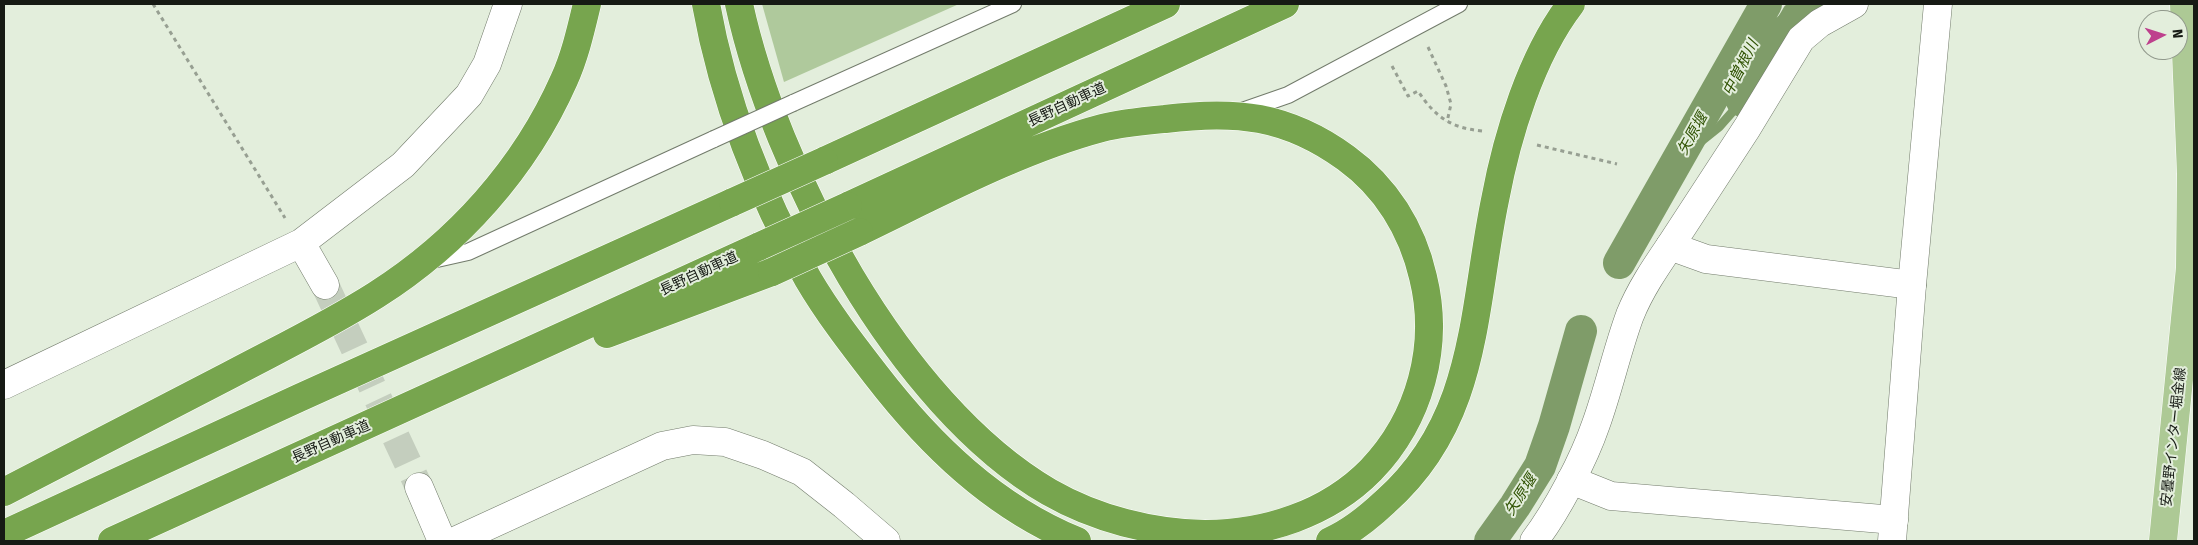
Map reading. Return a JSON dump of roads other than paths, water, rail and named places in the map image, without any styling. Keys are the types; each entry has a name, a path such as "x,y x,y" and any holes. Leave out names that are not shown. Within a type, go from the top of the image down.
{"highway":[{"path":"4,492 277,350 376,295 419,264 461,228 514,168 544,122 565,78 588,4"},
{"path":"706,4 733,112 768,197 808,279 837,324 898,403 936,446 1011,508 1051,531 1077,541"},
{"path":"402,410 772,272 859,232 987,172 1051,145 1103,128 1203,114 1234,114 1293,128 1328,145 1358,167 1383,192 1403,222 1420,264 1426,290 1430,328 1426,366 1415,404 1395,440 1370,472 1345,492 1289,521 1259,529 1226,534 1185,534 1114,520 1081,508 1049,492 987,446 954,414 892,340 867,304 843,263 800,181 764,94 748,45 739,4"},
{"path":"4,534 1166,4"},
{"name":"長野自動車道","path":"112,541 848,206 1286,4"},
{"path":"1330,541 1340,537 1372,514 1406,484 1429,454 1447,422 1473,336 1494,201 1506,151 1526,86 1546,46 1571,4"}],"main road":[{"name":"安曇野インター堀金線","path":"2163,541 2185,327 2192,237 2184,4"}],"street":[{"path":"4,385 301,243 402,165 469,95 487,64 508,4"},
{"path":"1534,541 1571,480 1596,426 1630,314 1647,280 1747,128 1801,39 1820,23 1854,4"},
{"path":"1571,480 1611,496 1893,530 1912,285 1938,4"},
{"path":"301,243 325,286"},
{"path":"1670,246 1706,259 1912,285"},
{"path":"455,541 662,446 693,440 725,442 763,455 802,472 844,504 886,541"},
{"path":"419,487 442,541"}],"lane":[{"path":"419,264 468,252 1013,4"},
{"path":"1234,114 1265,105 1288,95 1459,4"}],"waterway":[{"name":"矢原堰","path":"1619,263 1766,4"},
{"name":"中曽根川","path":"1679,159 1719,127 1742,101 1744,85 1788,9 1798,4"},
{"path":"1742,101 1762,71 1782,35 1796,21 1826,4"},
{"name":"矢原堰","path":"1490,541 1540,466 1554,426 1581,331"}],"tunnel":[{"path":"325,285 419,487"}]}
